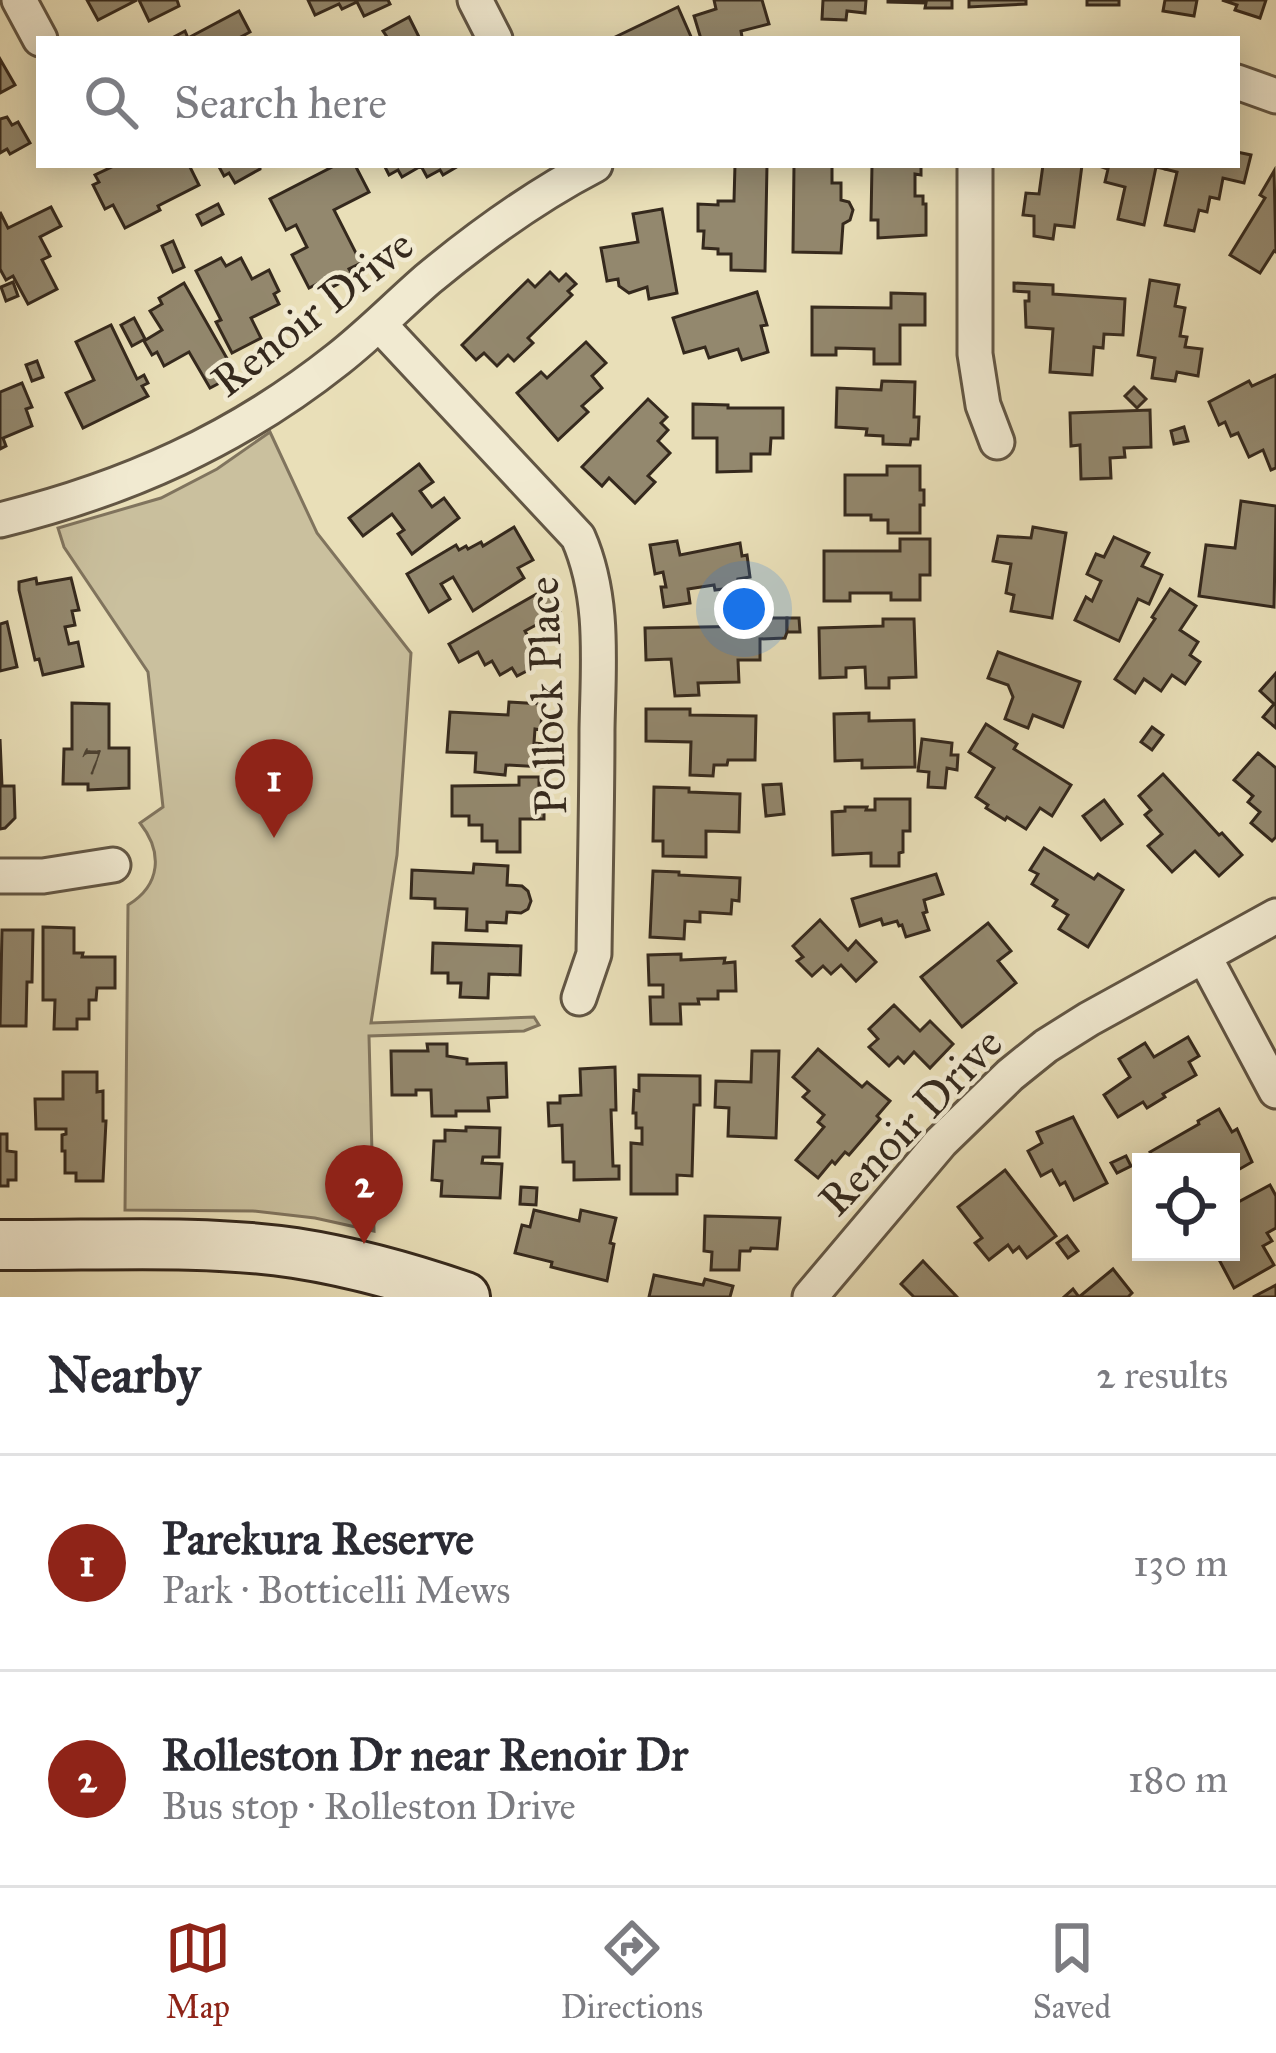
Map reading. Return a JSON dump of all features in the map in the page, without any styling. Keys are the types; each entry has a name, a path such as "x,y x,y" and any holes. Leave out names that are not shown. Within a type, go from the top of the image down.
{"main road":[{"path":"0,1245 272,1250 367,1267 465,1297"}],"street":[{"path":"19,0 38,36"},
{"path":"475,0 493,36"},
{"path":"1240,83 1276,96"},
{"path":"975,168 975,354 982,405 997,442"},
{"name":"Renoir Drive","path":"0,520 60,505 152,472 229,434 292,393 380,325 466,248 576,169"},
{"name":"Pollock Place","path":"380,325 578,537 590,564 597,594 598,648 594,954 579,998"},
{"path":"0,876 44,876 113,865"},
{"name":"Renoir Drive","path":"810,1297 941,1142 1010,1075 1089,1019 1276,916"},
{"path":"1204,956 1276,1091"}],"shaded area":[{"path":"270,432 317,533 411,653 397,855 371,1023 534,1017 539,1025 524,1031 369,1036 374,1231 253,1211 125,1210 128,905 147,888 155,867 152,845 140,823 163,807 148,672 64,547 58,528 161,498 217,469"}],"building":[{"path":"87,0 137,0 98,20"},
{"path":"139,0 177,0 179,6 149,21"},
{"path":"308,0 388,0 390,4 364,16 357,2 315,15"},
{"path":"714,0 762,0 769,24 741,31 742,36 700,36 694,16 716,9"},
{"path":"823,0 866,0 865,13 847,11 846,20 822,19"},
{"path":"888,0 952,0 952,8 925,8 926,3"},
{"path":"969,0 1026,0 1026,4 969,7"},
{"path":"1087,0 1119,0 1119,5 1087,5"},
{"path":"1165,0 1197,0 1194,16 1163,11"},
{"path":"1222,0 1266,0 1260,18"},
{"path":"678,7 691,36 617,36"},
{"path":"239,11 250,32 243,36 192,36"},
{"path":"409,17 418,36 386,36 383,31"},
{"path":"0,59 15,85 0,93"},
{"path":"7,117 12,125 18,122 30,143 10,154 7,149 0,153 0,119"},
{"path":"1240,153 1251,155 1244,183 1223,178 1219,199 1210,197 1207,212 1199,210 1194,231 1165,225 1177,172 1165,169 1240,168"},
{"path":"110,168 190,168 199,185 125,228 113,205 105,209 93,185 99,182 95,175"},
{"path":"220,168 260,168 235,183 229,173 224,176"},
{"path":"330,168 357,168 369,192 334,210 361,263 349,269 353,276 329,289 325,280 309,288 292,255 307,247 296,225 286,230 270,199"},
{"path":"386,168 418,168 402,177 398,170 389,175"},
{"path":"422,168 455,168 443,175 440,170 427,177"},
{"path":"735,168 767,168 765,271 731,270 731,254 703,248 698,204 734,201"},
{"path":"794,168 832,168 832,183 841,183 841,200 853,210 843,224 841,253 793,252"},
{"path":"872,168 921,168 921,175 915,174 915,196 923,196 926,204 926,235 878,238 878,220 871,220"},
{"path":"1043,168 1082,168 1074,227 1055,225 1053,239 1034,236 1034,216 1023,215 1026,193 1039,194"},
{"path":"1156,168 1144,225 1118,219 1125,187 1105,182 1108,169"},
{"path":"1274,171 1276,252 1260,273 1230,255 1265,198 1260,195"},
{"path":"218,204 223,214 202,225 197,215"},
{"path":"51,207 61,226 40,237 50,256 42,260 57,289 28,304 13,276 6,280 0,269 0,212 8,228"},
{"path":"662,209 677,293 649,299 647,287 629,293 618,279 607,281 601,248 638,242 633,214"},
{"path":"173,241 184,267 173,272 162,246"},
{"path":"221,258 226,266 241,258 252,279 269,270 279,291 274,294 279,304 251,318 261,338 232,353 196,271"},
{"path":"550,272 559,281 566,274 576,284 568,291 572,295 528,338 533,343 514,361 508,355 497,366 484,353 476,360 462,345 528,280 535,287"},
{"path":"1150,280 1179,285 1175,306 1185,308 1180,336 1187,337 1185,347 1202,349 1198,376 1177,372 1175,381 1152,378 1155,358 1138,355"},
{"path":"13,282 18,296 6,301 1,287"},
{"path":"184,283 229,362 224,365 231,377 210,388 189,352 164,366 144,341 162,330 150,311 162,304 159,298"},
{"path":"1014,283 1053,285 1053,294 1125,299 1123,335 1104,334 1103,348 1094,347 1092,375 1050,372 1053,329 1026,327 1029,292 1014,291"},
{"path":"757,292 767,325 761,326 768,352 742,360 738,349 709,358 705,347 684,353 673,318"},
{"path":"891,293 925,294 925,325 900,325 900,364 874,364 874,349 836,348 836,355 812,355 812,307 891,308"},
{"path":"134,318 145,339 132,346 121,325"},
{"path":"111,325 137,379 144,375 148,383 142,386 148,396 83,428 66,393 94,380 76,342"},
{"path":"586,342 606,363 592,376 602,388 582,406 588,412 558,440 517,393 541,372 547,378"},
{"path":"37,361 43,377 32,381 26,365"},
{"path":"1276,375 1276,468 1271,470 1263,450 1249,457 1238,433 1231,436 1225,422 1219,425 1209,402 1249,381 1252,386"},
{"path":"882,381 915,382 918,439 911,439 910,445 883,444 883,436 866,435 867,429 836,427 837,388 881,390"},
{"path":"22,383 32,407 26,409 32,426 3,438 6,446 0,449 0,392"},
{"path":"1134,387 1146,399 1137,408 1125,396"},
{"path":"648,399 667,417 661,423 668,430 658,441 670,453 648,476 655,482 635,503 609,478 602,486 582,467"},
{"path":"693,404 783,408 783,438 771,438 770,454 751,454 751,471 717,472 717,438 693,438"},
{"path":"1150,410 1151,447 1124,448 1125,457 1110,458 1111,478 1081,479 1080,445 1071,446 1070,413"},
{"path":"1184,427 1188,441 1174,444 1171,431"},
{"path":"419,464 433,482 420,491 432,507 444,498 459,518 412,554 392,514 363,536 349,518"},
{"path":"887,466 920,466 924,505 920,505 920,533 888,533 888,520 845,515 845,475 887,475"},
{"path":"1241,501 1276,506 1274,607 1199,596 1206,545 1235,548"},
{"path":"514,527 533,560 518,568 524,578 473,611 453,577 441,584 450,599 429,612 407,574 456,545 459,550 481,542 483,546"},
{"path":"1033,527 1066,533 1052,618 1011,611 1014,595 1006,593 1011,564 993,561 998,536 1031,538"},
{"path":"1114,537 1149,553 1142,566 1162,575 1149,604 1138,599 1119,641 1075,620 1086,597 1092,601 1101,581 1087,574 1096,554 1104,557"},
{"path":"900,539 930,539 930,575 920,575 920,600 891,600 891,593 850,593 850,601 824,601 824,551 900,551"},
{"path":"677,541 680,555 740,543 750,577 738,579 739,587 688,589 690,603 664,607 663,572 655,574 650,545"},
{"path":"36,578 37,584 71,578 79,610 72,611 75,625 65,627 69,644 78,642 83,666 43,675 39,659 35,660 19,590 19,582"},
{"path":"547,588 560,612 525,631 542,663 517,676 512,668 500,675 492,661 485,665 478,652 459,662 449,644"},
{"path":"1170,589 1196,606 1180,630 1198,642 1190,655 1200,662 1185,684 1172,675 1161,691 1144,679 1135,693 1115,679"},
{"path":"757,618 787,618 787,632 785,638 760,639 760,660 738,660 739,682 698,683 699,695 675,696 671,659 646,660 645,628 757,626"},
{"path":"787,618 799,618 800,632 787,632"},
{"path":"883,619 914,619 916,677 889,678 889,688 866,688 865,667 846,668 846,677 820,678 819,628 883,626"},
{"path":"7,622 17,667 0,671 0,624"},
{"path":"998,652 1080,682 1063,727 1033,715 1028,728 1005,719 1013,697 1008,685 988,678"},
{"path":"1276,673 1276,728 1263,717 1274,704 1260,691"},
{"path":"509,702 542,704 541,730 535,729 534,743 545,744 543,767 506,765 505,775 475,772 476,753 447,752 450,712 508,715"},
{"path":"72,703 109,704 109,748 129,748 129,788 88,790 88,784 63,784 64,749 72,749"},
{"path":"646,709 756,716 755,760 714,765 713,776 690,775 691,742 646,741"},
{"path":"869,713 869,721 914,720 915,767 862,768 862,760 835,761 834,714"},
{"path":"986,724 1017,744 1014,749 1071,785 1052,816 1040,808 1026,829 986,808 976,797 994,768 969,752"},
{"path":"1152,727 1163,735 1152,750 1141,742"},
{"path":"0,739 2,786 14,786 15,818 0,829"},
{"path":"922,739 952,743 951,755 958,755 957,770 947,768 945,788 928,787 929,772 918,771"},
{"path":"1258,753 1276,768 1276,837 1272,841 1251,823 1260,812 1248,802 1253,796 1234,780"},
{"path":"1163,774 1242,855 1219,876 1195,851 1172,872 1148,846 1162,834 1145,815 1151,810 1139,796"},
{"path":"519,777 539,777 539,785 544,785 544,819 520,819 520,852 497,852 497,841 482,841 482,825 469,825 469,816 452,816 452,786 519,785"},
{"path":"781,784 784,814 766,816 763,785"},
{"path":"654,787 740,794 739,832 706,831 706,857 663,856 663,841 653,841"},
{"path":"875,799 910,799 910,831 903,831 899,866 871,866 871,853 833,855 832,812 845,811 845,807 875,810"},
{"path":"1104,800 1122,824 1101,840 1083,816"},
{"path":"1044,848 1094,879 1098,874 1123,890 1088,947 1059,929 1068,915 1053,906 1057,900 1032,884 1038,874 1030,870"},
{"path":"474,864 508,866 507,885 528,891 528,909 507,912 506,923 487,922 487,931 466,930 467,909 435,908 435,899 411,898 412,870 473,873"},
{"path":"653,871 740,878 739,901 732,900 731,914 700,912 700,922 685,921 684,939 650,937"},
{"path":"936,874 943,894 924,900 929,930 906,937 897,921 883,925 881,919 860,926 852,899"},
{"path":"820,920 848,950 856,941 876,962 856,981 841,965 831,974 823,966 812,976 797,961 803,957 793,946"},
{"path":"988,923 1011,951 998,961 1016,983 962,1027 921,977"},
{"path":"43,927 74,928 74,953 83,953 82,957 115,957 115,988 97,988 96,1000 89,1000 89,1019 77,1019 77,1029 54,1029 55,1000 43,1000"},
{"path":"2,930 33,930 26,1026 0,1026"},
{"path":"433,943 521,946 520,975 489,974 488,998 460,997 461,983 448,983 448,973 432,973"},
{"path":"681,954 681,960 725,958 724,963 735,962 736,991 718,991 718,999 698,999 699,1004 680,1004 681,1024 651,1024 650,997 663,997 663,985 649,985 648,955"},
{"path":"894,1005 920,1031 930,1021 953,1044 930,1068 914,1052 904,1063 898,1057 889,1066 869,1047 878,1039 869,1029"},
{"path":"1188,1037 1199,1056 1189,1062 1196,1075 1147,1108 1143,1102 1118,1117 1104,1095 1130,1077 1119,1059 1145,1043 1154,1057"},
{"path":"427,1044 447,1044 447,1056 467,1059 467,1064 506,1063 507,1097 488,1098 489,1111 432,1116 431,1090 392,1095 391,1051 428,1051"},
{"path":"818,1049 862,1087 867,1082 890,1101 849,1155 845,1152 835,1164 832,1161 818,1178 796,1160 824,1127 818,1122 824,1115 803,1097 809,1091 793,1077"},
{"path":"752,1051 779,1051 776,1138 728,1136 729,1108 715,1107 716,1081 751,1082"},
{"path":"615,1067 613,1166 619,1166 619,1179 574,1180 574,1162 563,1162 562,1125 549,1126 548,1103 560,1103 560,1096 581,1095 580,1069"},
{"path":"63,1072 97,1072 97,1092 103,1091 106,1121 103,1181 76,1181 76,1173 65,1173 62,1135 66,1129 36,1129 35,1099 63,1099"},
{"path":"639,1075 700,1076 700,1105 694,1105 692,1176 677,1175 677,1194 631,1194 631,1143 642,1144 642,1128 636,1128 633,1113"},
{"path":"1219,1109 1232,1132 1237,1129 1252,1162 1240,1169 1240,1153 1150,1153"},
{"path":"1073,1117 1107,1183 1074,1200 1052,1170 1041,1176 1028,1151 1042,1143 1037,1132"},
{"path":"466,1127 500,1128 499,1157 483,1157 482,1163 502,1164 500,1198 441,1196 442,1181 432,1180 434,1141 445,1141 445,1130 466,1131"},
{"path":"0,1134 7,1134 7,1151 16,1152 16,1180 8,1180 8,1186 0,1186"},
{"path":"1126,1156 1131,1166 1117,1173 1111,1163"},
{"path":"1005,1170 1056,1236 1027,1258 1019,1247 1013,1252 1008,1245 989,1260 975,1243 982,1238 958,1207"},
{"path":"1270,1185 1276,1196 1276,1228 1267,1233 1272,1241 1263,1246 1274,1265 1234,1288 1220,1261 1240,1261 1240,1201"},
{"path":"521,1187 537,1188 536,1205 520,1204"},
{"path":"534,1210 579,1221 581,1210 616,1218 607,1281 515,1253 522,1225 530,1227"},
{"path":"705,1216 780,1218 777,1249 740,1251 739,1270 711,1270 712,1252 704,1251"},
{"path":"1067,1236 1078,1251 1068,1258 1057,1243"},
{"path":"923,1261 957,1297 914,1297 901,1284"},
{"path":"1113,1269 1132,1293 1128,1297 1079,1297"},
{"path":"654,1275 733,1286 730,1297 649,1297"},
{"path":"1276,1285 1276,1297 1253,1297"}],"place":[{"name":"Parekura Reserve","path":"274,838"},
{"name":"Rolleston Dr near Renoir Dr","path":"364,1244"}]}
